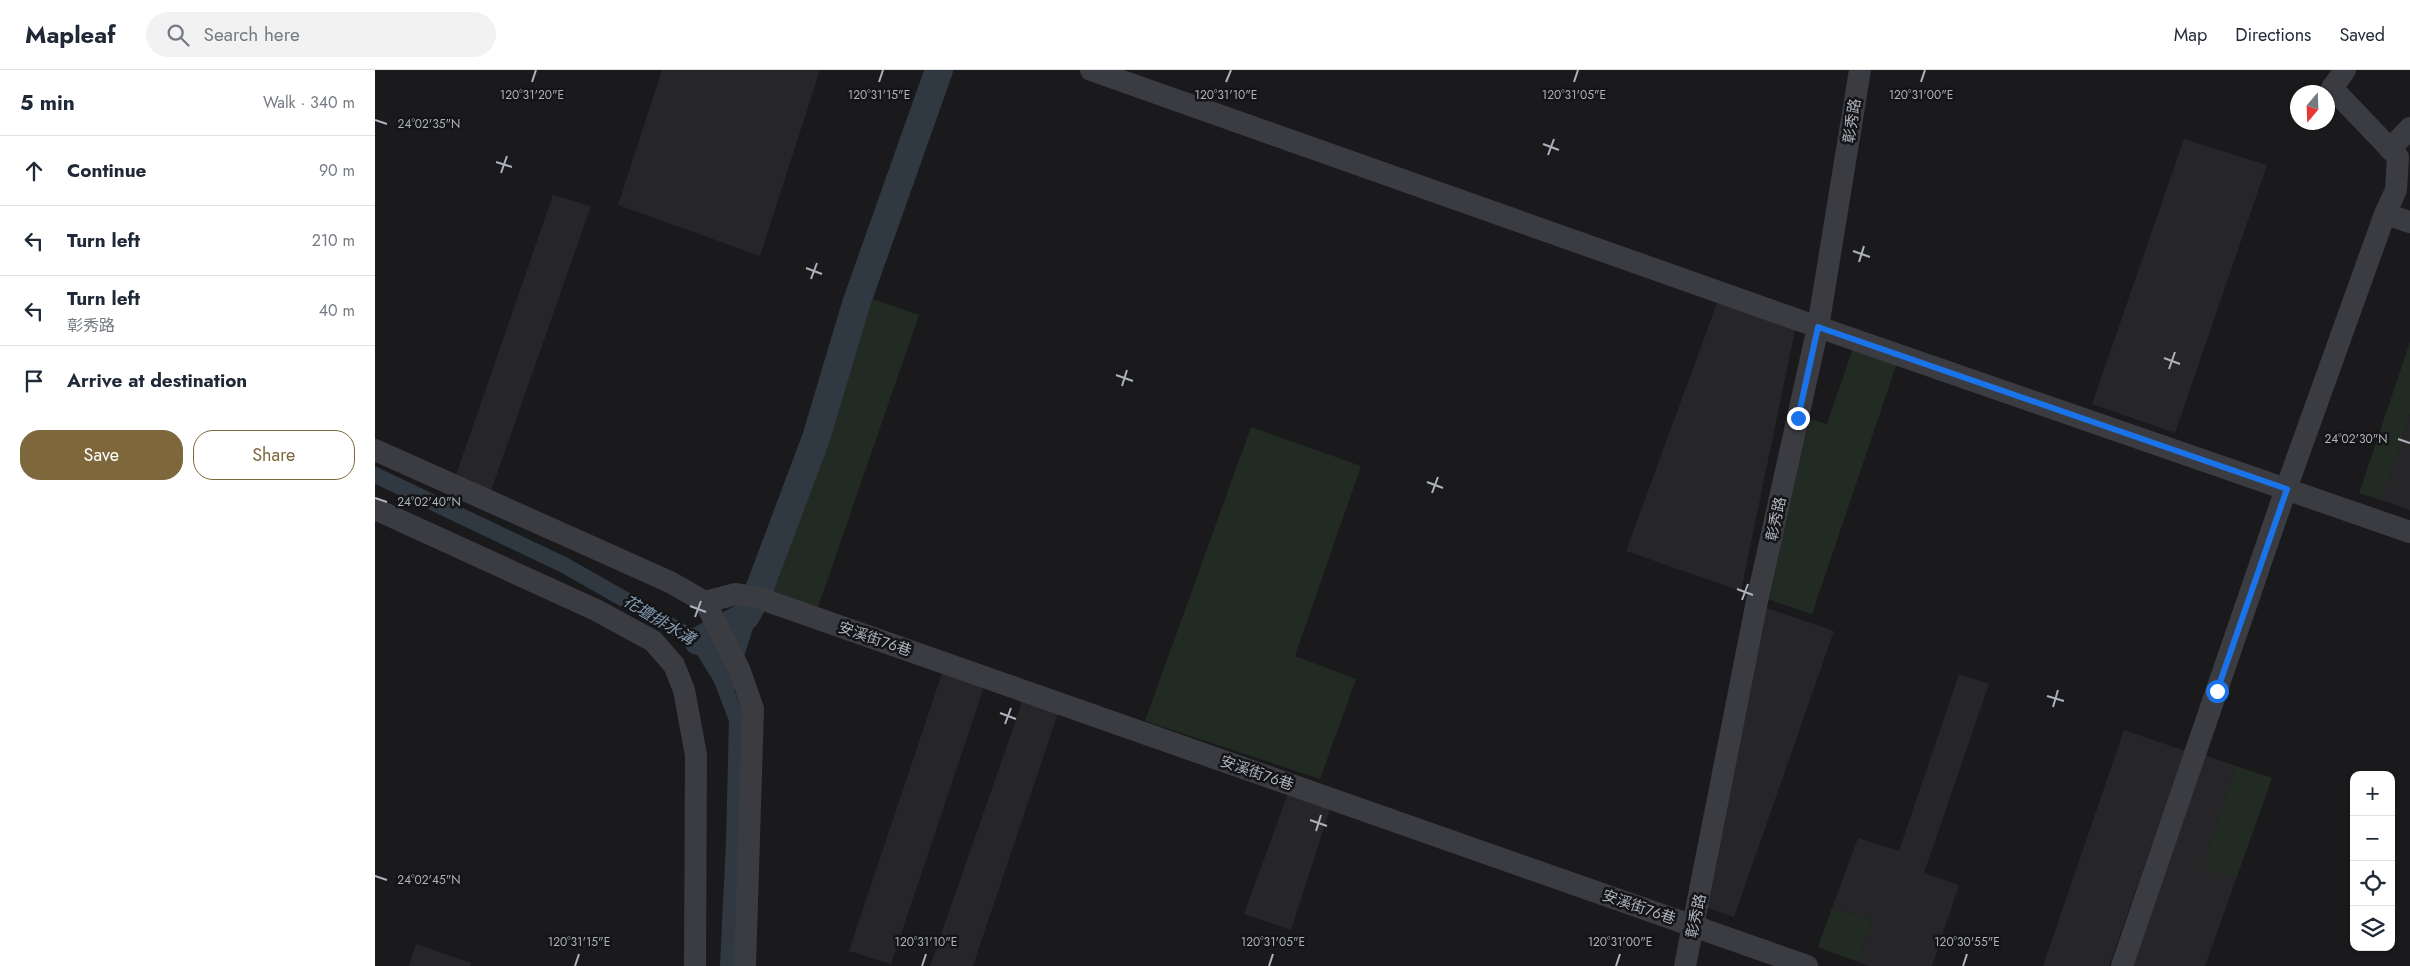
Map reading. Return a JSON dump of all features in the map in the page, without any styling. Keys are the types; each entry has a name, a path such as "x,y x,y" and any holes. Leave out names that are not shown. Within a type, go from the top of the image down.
{"street":[{"path":"1091,70 1818,327 2410,532"},
{"name":"彰秀路","path":"1685,966 1757,601 1818,327 1860,70"},
{"path":"2122,966 2287,489 2385,214 2396,190 2398,157 2332,88 2345,70"},
{"path":"2391,149 2410,128"},
{"path":"2385,214 2410,222"},
{"path":"375,450 670,582 705,602 739,669 753,709 745,966"},
{"path":"375,509 596,610 653,640 674,665 684,690 696,755 695,966"},
{"name":"安溪街76巷","path":"705,602 736,594 759,598 1807,966"}],"shaded area":[{"path":"662,70 820,70 760,256 618,205"},
{"path":"2184,139 2267,165 2175,433 2092,404"},
{"path":"553,195 591,206 491,491 456,475"},
{"path":"1721,292 1795,330 1741,591 1626,551"},
{"path":"864,296 919,315 818,607 763,588"},
{"path":"1856,339 1900,354 1812,614 1761,597 1798,415 1827,424"},
{"path":"2410,342 2410,414 2381,500 2359,493"},
{"path":"2410,414 2410,510 2381,500"},
{"path":"1251,427 1361,466 1295,656 1356,679 1320,779 1145,721"},
{"path":"757,595 763,597 729,704 731,724 721,678 698,641 746,616"},
{"path":"1761,606 1834,631 1734,917 1697,904"},
{"path":"944,667 986,681 891,964 849,951"},
{"path":"1959,674 1989,684 1924,873 1959,885 1932,966 1870,966 1858,962 1872,920 1832,908 1858,838 1899,851"},
{"path":"1025,694 1060,707 973,966 930,966"},
{"path":"2124,730 2185,751 2109,966 2043,966"},
{"path":"2193,751 2236,766 2203,868 2236,879 2205,966 2120,966"},
{"path":"2236,766 2272,778 2236,879 2203,868"},
{"path":"1291,785 1333,800 1291,930 1244,914"},
{"path":"1832,908 1872,920 1858,962 1818,947"},
{"path":"416,944 471,963 470,966 409,966"}],"waterway":[{"path":"698,641 746,616 757,595 816,438 856,304 939,70"},
{"name":"花壇排水溝","path":"375,475 564,565 698,641 721,678 737,720 728,966"}],"route":[{"path":"1798,418 1818,327 2287,489 2217,691"}]}
